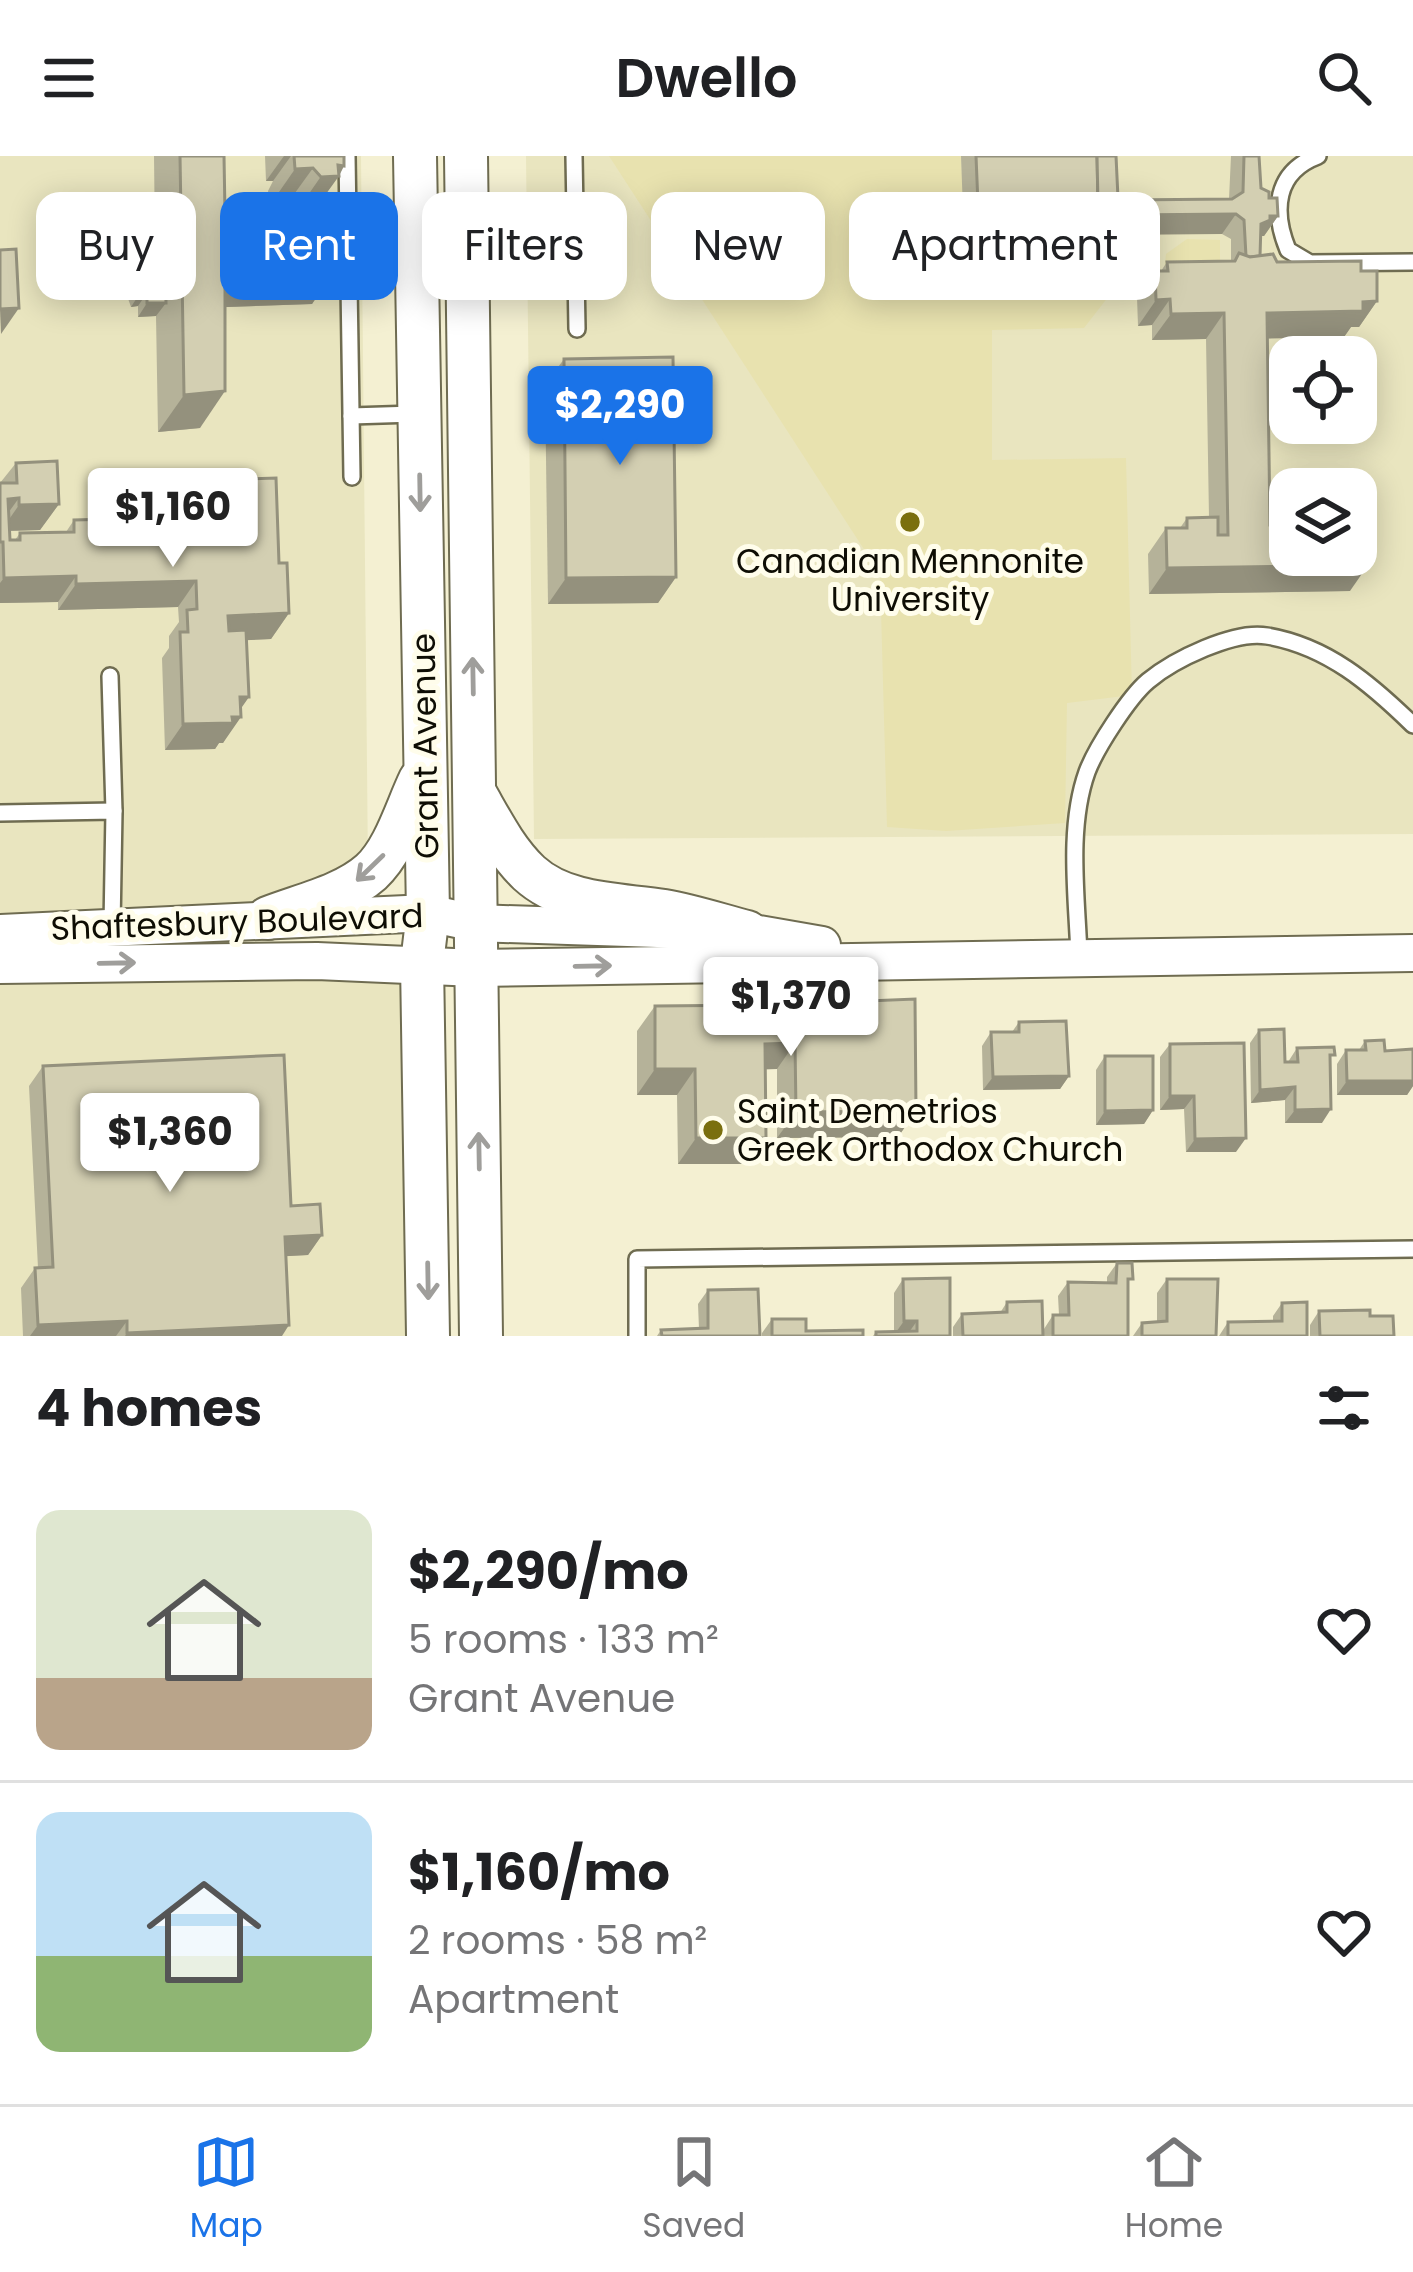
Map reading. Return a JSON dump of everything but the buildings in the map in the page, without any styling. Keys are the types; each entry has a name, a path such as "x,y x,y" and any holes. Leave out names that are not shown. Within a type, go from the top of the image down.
{"main road":[{"name":"Grant Avenue","path":"415,156 428,913 422,963 428,1336"},
{"name":"Grant Avenue","path":"466,156 481,1336"},
{"path":"276,925 370,873 391,842 425,768"},
{"path":"475,793 508,850 533,877 548,885 588,902 668,912 747,932"}],"street":[{"name":"Shaftesbury Boulevard","path":"0,933 112,926 276,925 428,913 475,923 747,932 902,959"},
{"name":"Shaftesbury Boulevard","path":"0,964 309,954 476,968 1413,953"}],"lane":[{"path":"346,156 347,192"},
{"path":"574,156 577,329"},
{"path":"1318,156 1293,170 1281,186 1279,219 1288,250 1310,263 1413,262"},
{"path":"349,300 352,477"},
{"path":"351,416 419,414"},
{"path":"1078,958 1076,838 1087,772 1147,682 1223,641 1267,636 1316,653 1368,681 1413,725"},
{"path":"110,676 112,926"},
{"path":"0,813 114,811"},
{"path":"638,1336 638,1259 1413,1249"}],"shaded area":[{"path":"0,156 361,156 361,192 220,192 220,300 362,300 368,866 257,906 0,925"},
{"name":"Canadian Mennonite University","path":"526,156 1413,156 1413,834 534,839 528,300 627,300 627,192 526,192"},
{"path":"609,156 961,156 963,192 849,192 849,300 1106,300 1084,328 992,330 992,460 1126,458 1132,695 1067,703 1065,823 946,831 887,827 880,574 702,300 825,300 825,192 651,192 651,221"},
{"path":"1187,239 1220,240 1220,268 1164,272 1166,254"},
{"path":"422,963 428,1336 0,1336 0,965"}],"place":[{"name":"Canadian Mennonite University","path":"910,522"},
{"name":"Saint Demetrios Greek Orthodox Church","path":"713,1130"}]}
